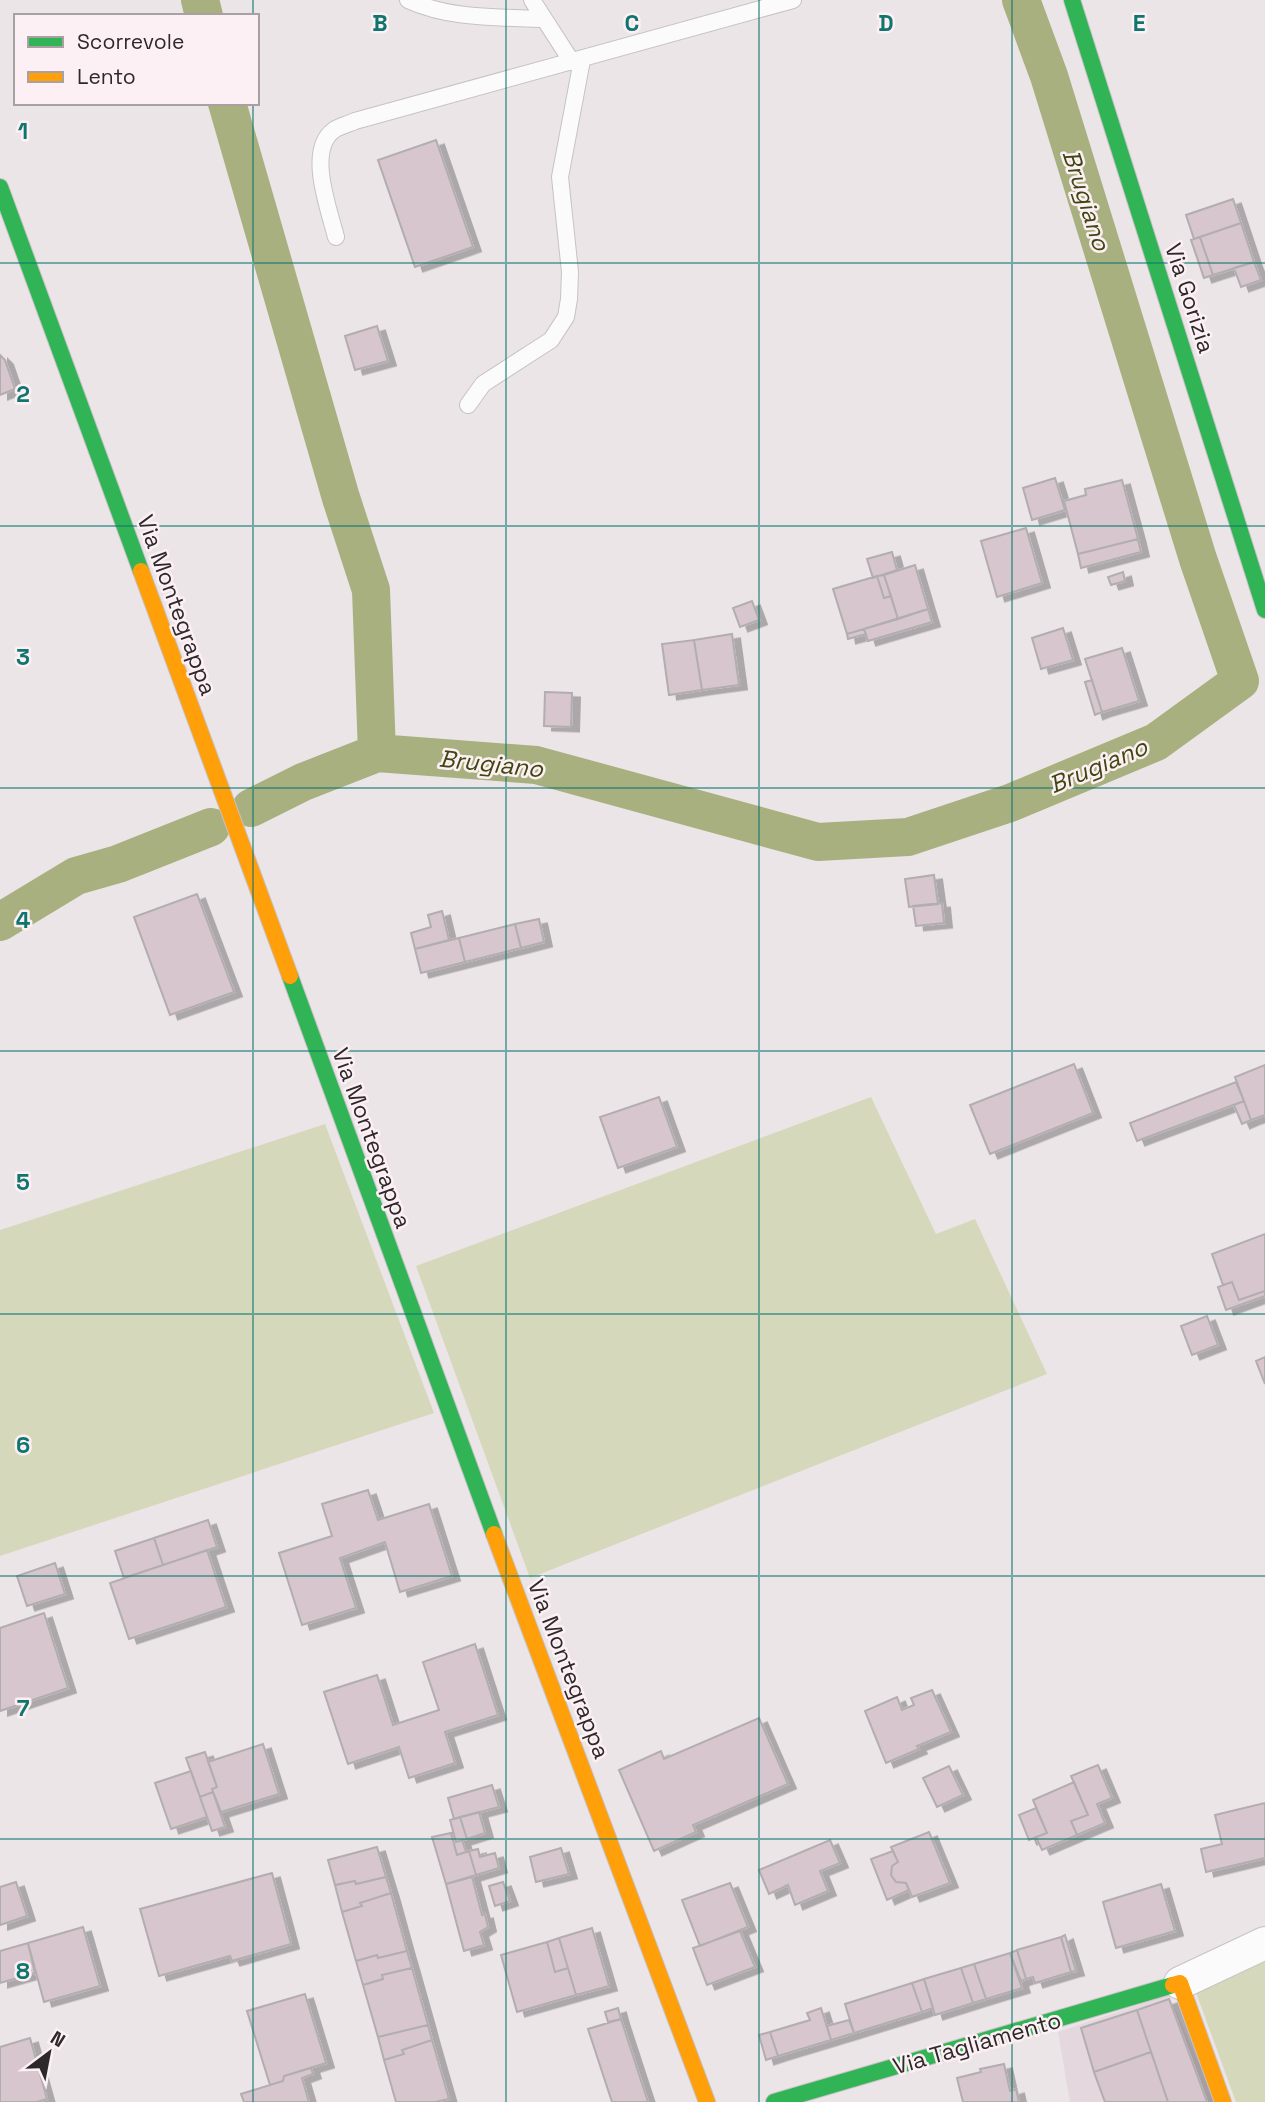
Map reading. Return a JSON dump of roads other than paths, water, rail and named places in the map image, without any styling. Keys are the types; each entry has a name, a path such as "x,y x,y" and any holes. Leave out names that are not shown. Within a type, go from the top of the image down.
{"street":[{"name":"Via Gorizia","path":"1072,0 1265,610"},
{"name":"Via Montegrappa","path":"0,187 504,1561 707,2102"},
{"name":"Via Tagliamento","path":"774,2102 1180,1983 1265,1943"},
{"path":"1180,1983 1223,2102"}],"lane":[{"path":"408,0 428,9 542,19"},
{"path":"468,405 483,384 551,340 566,317 569,299 570,272 560,177 577,61 542,19 532,0"},
{"path":"336,237 320,170 321,149 333,130 355,121 793,0"}],"waterway":[{"path":"200,0 204,14"},
{"name":"Brugiano","path":"251,808 303,782 377,753 536,765 818,842 908,837 1010,803 1156,742 1240,681 1198,559 1049,76 1021,0"},
{"path":"228,105 341,498 371,590 377,753"},
{"name":"Brugiano","path":"0,922 76,876 118,864 211,827"}]}
